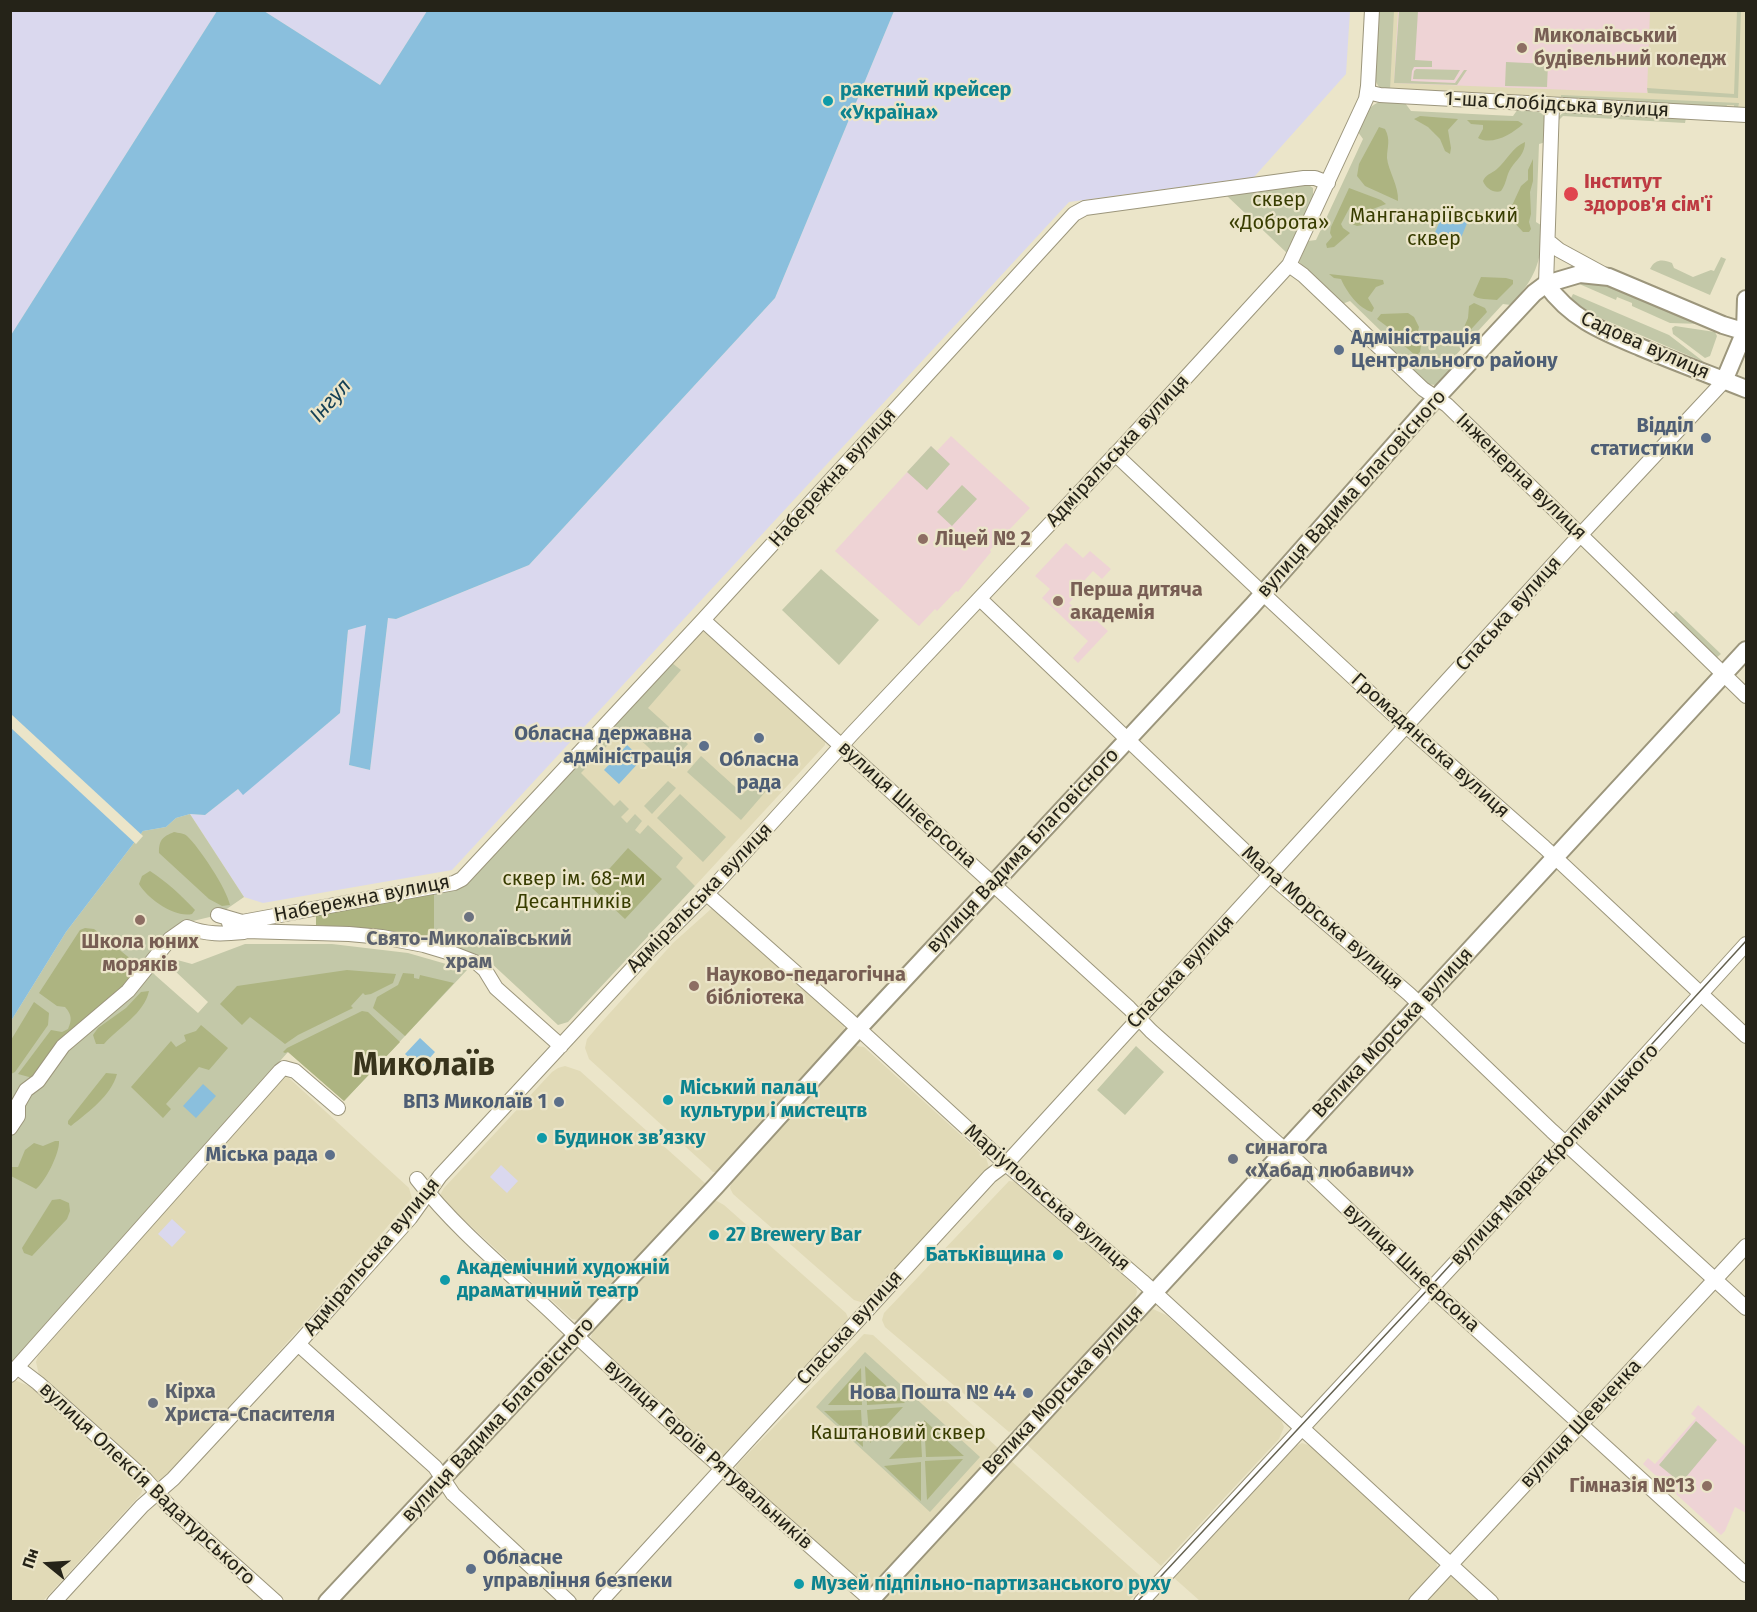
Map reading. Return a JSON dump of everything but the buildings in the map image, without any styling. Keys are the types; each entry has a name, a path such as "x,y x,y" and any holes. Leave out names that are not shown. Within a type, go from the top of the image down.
{"main road":[{"path":"1546,284 1580,274 1609,278 1723,325 1746,332 1746,299"},
{"name":"Садова вулиця","path":"1546,284 1567,308 1590,325 1746,389"},
{"name":"вулиця Вадима Благовісного","path":"327,1602 716,1186 858,1029 1263,592 1437,398 1534,293 1546,284"},
{"name":"Спаська вулиця","path":"1724,381 1746,332"},
{"name":"Велика Морська вулиця","path":"871,1601 1746,650"}],"street":[{"path":"1328,183 1367,92 1372,10"},
{"name":"1-ша Слобідська вулиця","path":"1367,92 1392,96 1746,115"},
{"path":"1546,284 1552,105"},
{"name":"Набережна вулиця","path":"246,931 218,915 242,922 454,883 462,879 704,620 1074,214 1085,208 1304,178 1315,178 1328,183"},
{"name":"Адміральська вулиця","path":"54,1602 157,1491 173,1479 298,1344 410,1218 440,1176 642,958 707,894 1289,265 1328,183"},
{"path":"1548,241 1559,250 1609,278"},
{"name":"Інженерна вулиця","path":"1289,265 1303,275 1423,389 1447,405 1746,696"},
{"name":"Спаська вулиця","path":"600,1602 990,1176 1006,1164 1724,381"},
{"name":"Громадянська вулиця","path":"1115,454 1407,727 1555,857 1746,1036"},
{"name":"Мала Морська вулиця","path":"980,598 1271,876 1420,1004 1565,1144 1746,1308"},
{"name":"вулиця Шнеєрсона","path":"704,620 1285,1150 1432,1289 1746,1575"},
{"name":"Маріупольська вулиця","path":"707,894 1006,1164 1154,1292 1491,1602"},
{"path":"10,1128 18,1116 18,1104 26,1090 38,1081 63,1047 128,991 170,939 187,927 216,934 246,931 349,934 401,940 454,954 477,963 485,970 496,988 561,1046"},
{"name":"вулиця Марка Кропивницького","path":"1141,1602 1302,1426 1432,1289 1746,944"},
{"path":"14,1371 284,1068 295,1071 338,1108"},
{"name":"вулиця Героїв Рятувальників","path":"417,1179 440,1208 576,1336 721,1469 871,1601"},
{"name":"вулиця Шевченка","path":"1416,1602 1746,1246"},
{"path":"298,1344 435,1467 453,1494 569,1602"},
{"name":"вулиця Олексія Вадатурського","path":"14,1371 38,1383 157,1491 170,1507 276,1602"}],"shaded area":[{"path":"10,11 217,11 11,335"},
{"path":"264,11 427,11 380,85"},
{"path":"894,11 1350,11 1346,74 1254,177 1069,202 452,870 263,903 244,897 190,814 205,815 238,789 243,794 340,713 348,630 367,624 349,765 370,770 388,618 396,619 529,565 775,298"},
{"path":"1378,11 1746,11 1746,109 1384,90 1376,84"},
{"name":"Миколаївський будівельний коледж","path":"1398,11 1650,11 1647,93 1394,83"},
{"name":"Ліцей № 2","path":"951,436 1030,508 990,550 991,552 958,592 956,591 937,611 935,609 919,626 835,551 931,446 937,451"},
{"name":"Перша дитяча академія","path":"1066,543 1083,558 1090,551 1111,569 1102,579 1093,571 1083,582 1093,591 1086,598 1079,592 1069,603 1082,615 1086,611 1108,631 1078,663 1073,658 1088,641 1042,598 1050,589 1035,576"},
{"path":"703,632 712,633 825,739 825,745 695,886 570,771 697,635"},
{"path":"711,909 714,909 844,1025 844,1031 719,1172 713,1172 589,1059 585,1048 587,1039 673,943"},
{"path":"856,1046 864,1047 986,1158 989,1167 987,1173 864,1303 854,1300 733,1194 730,1188 736,1177"},
{"path":"565,1066 580,1071 706,1184 582,1319 577,1320 572,1319 439,1197 444,1188 552,1072"},
{"path":"286,1077 409,1188 412,1198 309,1318 166,1477 158,1481 153,1479 39,1375 36,1362 38,1356 276,1084"},
{"path":"501,1165 518,1181 507,1193 490,1177"},
{"path":"1009,1181 1017,1182 1136,1287 1137,1292 1130,1305 1017,1428 1009,1432 885,1327 882,1320 884,1313"},
{"path":"715,1200 724,1205 846,1313 848,1318 847,1323 726,1455 719,1457 594,1344 591,1337 593,1329"},
{"path":"172,1219 186,1232 172,1247 158,1234"},
{"path":"1153,1309 1166,1315 1280,1417 1284,1427 1279,1439 1161,1566 1025,1443 1146,1312"},
{"path":"864,1334 873,1335 998,1448 869,1588 736,1470 736,1466"},
{"path":"12,1379 46,1393 141,1483 143,1488 141,1494 43,1601 11,1602"},
{"name":"Гімназія №13","path":"1698,1405 1746,1447 1746,1513 1735,1507 1721,1535 1643,1464 1648,1458 1655,1464 1696,1418 1691,1414"},
{"path":"1302,1443 1314,1447 1436,1560 1437,1567 1432,1575 1407,1602 1200,1601 1173,1577 1292,1448"},
{"path":"1009,1459 1147,1582 1129,1601 884,1602 882,1597"},
{"path":"1449,1576 1456,1577 1484,1602 1420,1602"}],"green space":[{"path":"1378,11 1394,11 1390,90 1379,87 1375,80"},
{"path":"1399,11 1418,11 1415,60 1432,61 1432,67 1414,67 1411,81 1455,83 1464,70 1467,70 1457,85 1394,83"},
{"path":"1737,11 1741,11 1738,98 1648,93 1647,88 1734,94"},
{"path":"1506,62 1548,64 1547,87 1505,86"},
{"path":"1416,69 1460,70 1454,80 1413,79"},
{"path":"1561,95 1739,103 1738,108 1734,108 1734,105 1727,105 1726,108 1561,98"},
{"name":"Манганаріївський сквер","path":"1380,102 1405,103 1411,111 1513,116 1518,109 1528,110 1544,115 1545,119 1546,142 1539,144 1536,222 1544,227 1541,251 1535,269 1526,286 1511,305 1503,304 1454,357 1456,366 1435,385 1427,384 1384,343 1385,335 1350,301 1342,304 1299,262 1308,241 1316,240 1363,139 1358,132 1366,114 1371,107"},
{"path":"1564,112 1686,118 1685,123 1563,116 1557,125 1557,118"},
{"path":"1420,116 1458,119 1448,130 1450,154 1445,151 1440,139 1428,127 1414,119"},
{"path":"1467,120 1518,121 1523,124 1508,135 1489,141 1478,138 1483,125 1471,124"},
{"path":"1379,127 1385,129 1388,137 1387,158 1398,201 1365,186 1357,176 1359,164"},
{"path":"1525,142 1522,153 1509,171 1501,191 1496,192 1488,188 1483,181 1486,177"},
{"path":"1533,159 1529,222 1531,229 1529,232 1523,232 1513,221 1509,212 1521,186 1528,180 1528,170"},
{"name":"сквер «Доброта»","path":"1307,184 1313,188 1313,197 1288,254 1226,195"},
{"path":"1349,188 1386,204 1373,209 1379,212 1378,218 1372,222 1365,221 1363,225 1357,226 1352,224 1354,212 1350,207 1341,224 1350,233 1334,247 1327,248 1326,244 1332,237 1331,227"},
{"path":"1721,257 1726,259 1710,295 1650,269 1657,262 1665,261 1693,277 1714,271"},
{"path":"1329,274 1383,280 1384,284 1376,287 1368,298 1374,308 1372,312 1362,307 1354,299 1341,279"},
{"path":"1481,277 1506,278 1513,280 1513,284 1497,300 1481,299 1473,295"},
{"path":"1581,281 1603,283 1701,324 1670,323 1632,306 1632,303 1617,297 1616,300 1577,283"},
{"path":"1573,294 1669,335 1704,362 1586,312 1570,300"},
{"path":"1474,303 1485,308 1487,312 1458,341 1468,318 1469,306"},
{"path":"1408,313 1414,317 1419,327 1418,331 1405,338 1421,346 1416,356 1400,342 1401,337 1377,319 1381,314"},
{"path":"1675,326 1715,332 1717,336 1710,356 1705,358 1673,334 1672,328"},
{"path":"931,446 950,464 927,490 907,472"},
{"path":"962,485 977,499 952,526 937,512"},
{"path":"821,569 879,620 839,665 782,610"},
{"path":"1676,611 1721,654 1716,658 1672,615"},
{"name":"сквер ім. 68-ми Десантників","path":"672,663 681,670 648,708 688,744 668,766 626,726 581,773 614,806 620,800 629,809 621,817 627,823 635,814 642,821 635,830 640,834 648,825 683,858 676,867 695,886 568,1022 558,1025 490,962 434,940 434,892 461,888"},
{"path":"701,756 743,794 756,780 767,790 741,820 687,772"},
{"path":"668,781 676,788 652,814 644,806"},
{"path":"680,794 726,837 703,862 657,818"},
{"path":"190,814 244,897 218,915 193,921 173,931 147,964 155,975 198,1013 208,1002 165,963 170,958 192,964 245,944 332,944 408,953 467,970 344,1101 288,1052 11,1365 11,1021 66,932 143,831 166,827 176,818"},
{"path":"174,832 186,835 192,841 218,879 230,905 222,906 209,899 159,853 162,840"},
{"path":"628,848 662,879 625,919 592,888"},
{"path":"150,871 190,904 195,910 192,914 169,910 148,895 139,884 142,876"},
{"path":"434,892 434,940 402,934 316,925 316,914"},
{"path":"94,929 138,965 138,971 32,1081 29,1077 18,1074 51,1030 62,1032 68,1029 71,1020 65,1007 57,1006 39,993 80,930"},
{"path":"347,970 396,974 393,983 371,994 363,993 351,1006 353,1008 298,1035 285,1044 250,1017 242,1025 220,1004 237,986"},
{"path":"403,973 414,974 414,978 419,979 420,975 454,983 405,1036 373,1008 377,997 398,985"},
{"path":"149,991 142,1007 130,1020 104,1044 96,1044 93,1035 98,1028 126,1008 141,992"},
{"path":"34,1002 49,1013 48,1025 15,1072 11,1074 11,1040"},
{"path":"362,1011 368,1012 400,1042 344,1101 288,1052 283,1052"},
{"path":"201,1025 228,1048 209,1070 199,1067 166,1104 171,1109 163,1118 131,1087 171,1041 176,1047 186,1041 184,1035 196,1031"},
{"path":"1136,1046 1164,1072 1125,1115 1097,1090"},
{"path":"106,1073 117,1074 110,1089 85,1115 71,1126 68,1124 68,1121"},
{"path":"59,1141 59,1146 55,1160 36,1189 11,1176 11,1167 18,1167 25,1150 34,1143 43,1146"},
{"path":"60,1199 69,1203 70,1211 67,1219 32,1256 24,1253 22,1248 52,1200"},
{"name":"Каштановий сквер","path":"865,1352 980,1457 930,1512 816,1407"},
{"path":"865,1366 905,1403 867,1405"},
{"path":"861,1368 862,1405 828,1405"},
{"path":"903,1407 870,1443 867,1410"},
{"path":"861,1410 863,1447 824,1411"},
{"path":"924,1420 964,1456 926,1457"},
{"path":"1696,1421 1717,1440 1681,1483 1659,1465"},
{"path":"920,1424 922,1457 889,1459"},
{"path":"963,1459 927,1500 925,1461"},
{"path":"921,1462 921,1501 884,1466"}],"water":[{"name":"Інгул","path":"217,11 264,11 380,85 427,11 894,11 775,298 529,565 396,619 388,618 370,770 349,765 366,625 348,630 340,713 243,795 238,789 205,815 190,814 176,818 166,827 143,831 66,932 11,1021 11,335"},
{"path":"1444,211 1468,221 1458,245 1434,235"},
{"path":"627,745 642,759 619,784 604,770"},
{"path":"420,1038 435,1052 421,1068 405,1054"},
{"path":"203,1084 216,1096 196,1118 183,1106"}],"pier":[{"path":"11,714 143,836 136,844 11,728"}],"tram line":[{"path":"1137,1602 1430,1287 1746,941"}],"place":[{"name":"Миколаївський будівельний коледж","path":"1522,48"},
{"name":"ракетний крейсер «Україна»","path":"828,101"},
{"name":"Інститут здоров'я сім'ї","path":"1571,194"},
{"name":"Адміністрація Центрального району","path":"1339,350"},
{"name":"Відділ статистики","path":"1706,438"},
{"name":"Ліцей № 2","path":"923,539"},
{"name":"Перша дитяча академія","path":"1058,601"},
{"name":"Обласна рада","path":"759,738"},
{"name":"Обласна державна адміністрація","path":"704,746"},
{"name":"Свято-Миколаївський храм","path":"469,917"},
{"name":"Школа юних моряків","path":"140,920"},
{"name":"Науково-педагогічна бібліотека","path":"694,986"},
{"name":"Міський палац культури і мистецтв","path":"668,1100"},
{"name":"ВПЗ Миколаїв 1","path":"559,1102"},
{"name":"Будинок зв’язку","path":"542,1138"},
{"name":"Міська рада","path":"330,1155"},
{"name":"синагога «Хабад любавич»","path":"1233,1159"},
{"name":"27 Brewery Bar","path":"714,1235"},
{"name":"Батьківщина","path":"1058,1255"},
{"name":"Академічний художній драматичний театр","path":"445,1280"},
{"name":"Нова Пошта № 44","path":"1028,1393"},
{"name":"Кірха Христа-Спасителя","path":"153,1403"},
{"name":"Гімназія №13","path":"1707,1486"},
{"name":"Обласне управління безпеки","path":"471,1569"},
{"name":"Музей підпільно-партизанського руху","path":"799,1584"}],"district":[{"name":"Миколаїв","path":"424,1066"}]}
